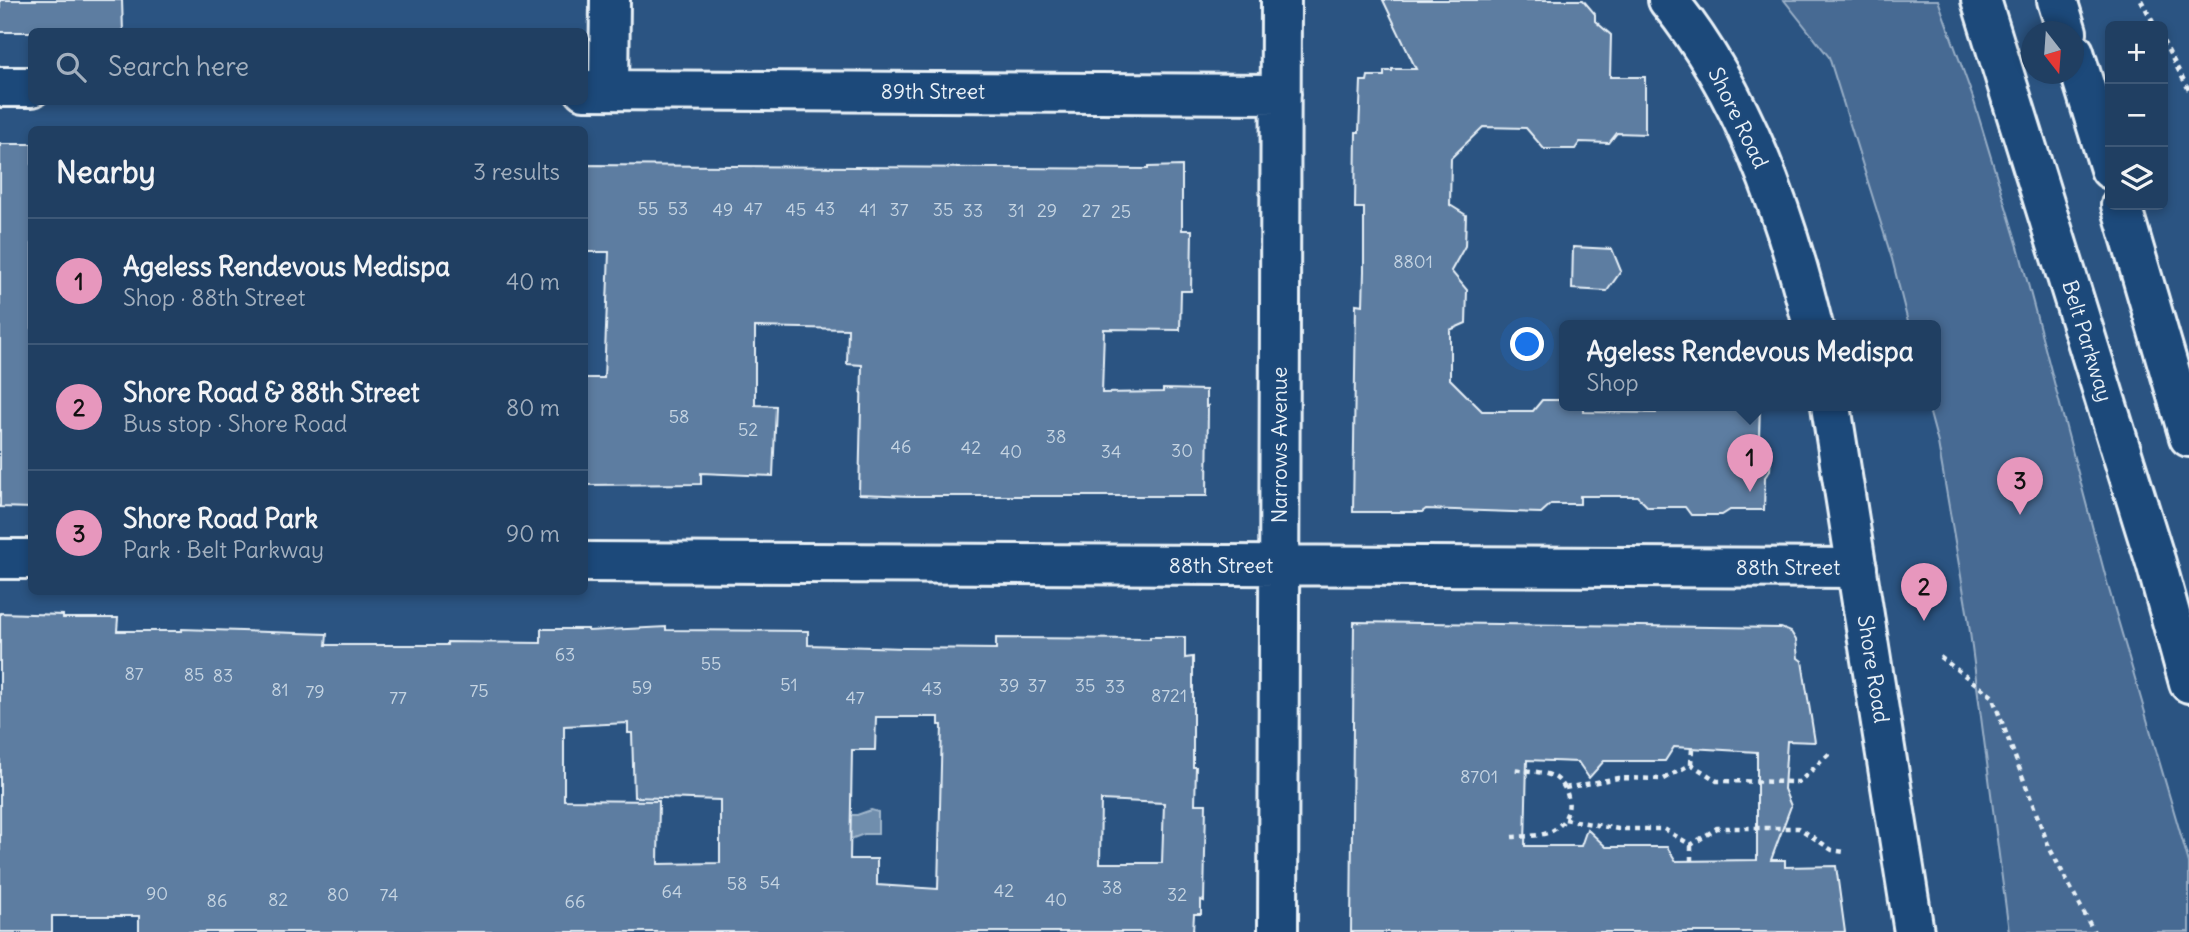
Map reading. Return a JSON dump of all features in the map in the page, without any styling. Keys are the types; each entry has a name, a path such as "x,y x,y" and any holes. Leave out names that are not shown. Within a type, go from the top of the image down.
{"main road":[{"path":"597,90 610,0"},
{"name":"Narrows Avenue","path":"1278,932 1281,0"},
{"name":"Shore Road","path":"1668,0 1680,14 1720,77 1758,154 1797,260 1812,320"},
{"name":"Belt Parkway","path":"1980,0 2156,563 2189,683"},
{"path":"2057,0 2064,21"},
{"path":"2084,84 2105,153"},
{"path":"0,87 28,87"},
{"name":"89th Street","path":"597,90 1281,94"},
{"path":"2122,210 2189,437"},
{"name":"Shore Road","path":"1832,411 1914,932"},
{"path":"0,559 28,559"},
{"name":"88th Street","path":"588,562 1857,568"}],"path":[{"path":"2141,0 2152,21"},
{"path":"2168,50 2189,90"},
{"path":"1940,657 1992,696 2049,847 2094,932"},
{"path":"1691,764 1692,748"},
{"path":"1691,764 1717,781 1799,782 1830,753"},
{"path":"1565,788 1618,778 1664,779 1691,764"},
{"path":"1512,837 1554,831 1565,819 1570,804 1565,788 1554,777 1513,769"},
{"path":"1565,819 1618,829 1664,829 1691,845"},
{"path":"1691,845 1717,828 1799,828 1832,850 1845,852"},
{"path":"1691,845 1691,861"}],"shaded area":[{"path":"1784,0 1938,0 1973,98 2019,250 2108,586 2189,863 2189,932 2009,932 1968,617 1938,443 1929,411 1941,411 1941,320 1907,320 1892,259 1829,57"},
{"path":"871,810 878,812 878,834 864,834 843,842 850,815"}],"building":[{"path":"0,0 122,0 123,28 28,28 28,32 0,32"},
{"path":"1383,0 1583,0 1595,14 1595,21 1611,35 1610,77 1645,77 1645,134 1617,133 1609,143 1580,142 1575,149 1544,149 1526,128 1483,127 1451,158 1450,205 1466,215 1465,246 1451,271 1467,290 1466,323 1450,330 1450,379 1482,411 1533,411 1542,400 1559,400 1559,411 1760,411 1759,438 1764,438 1763,450 1771,456 1770,470 1765,477 1764,510 1730,510 1722,515 1691,515 1685,507 1648,507 1637,496 1580,496 1580,504 1551,504 1541,513 1426,509 1422,512 1353,512 1356,304 1363,305 1364,271 1364,208 1355,208 1356,132 1359,132 1361,81 1367,81 1368,76 1384,76 1384,71 1392,69 1416,69"},
{"path":"0,144 28,144 28,508 0,507"},
{"path":"588,165 1148,169 1182,166 1182,230 1192,230 1191,291 1181,291 1180,330 1104,329 1102,393 1163,392 1163,389 1206,390 1207,496 859,494 862,365 847,364 848,329 755,327 755,405 776,406 773,476 701,473 701,484 588,485 588,378 604,378 609,252 588,252"},
{"path":"1573,247 1612,249 1621,271 1607,291 1572,289"},
{"path":"0,613 63,615 63,618 118,618 117,631 182,629 327,634 326,645 541,643 541,629 588,631 666,627 666,630 808,631 808,645 904,648 996,649 996,638 1185,637 1185,658 1193,657 1195,804 1206,804 1204,901 1201,900 1201,914 1194,914 1193,932 139,932 139,916 52,916 52,932 0,932","holes":["876,717 939,717 939,725 942,725 938,889 877,885 877,859 850,859 852,750 875,750","628,723 628,733 632,733 634,797 720,800 720,863 658,864 659,801 564,800 564,726","1101,800 1164,803 1162,863 1100,863"]},
{"path":"1354,622 1781,628 1791,632 1796,640 1798,658 1802,661 1815,742 1787,741 1784,789 1791,806 1771,860 1785,860 1785,867 1836,866 1845,932 1351,932","holes":["1674,747 1757,752 1757,860 1676,861 1667,847 1606,847 1587,829 1581,846 1525,846 1527,760 1578,762 1589,778 1604,761 1665,761"]}],"place":[{"name":"Ageless Rendevous Medispa","path":"1750,492"},
{"name":"Shore Road Park","path":"2020,515"},
{"name":"Shore Road & 88th Street","path":"1924,621"}]}
